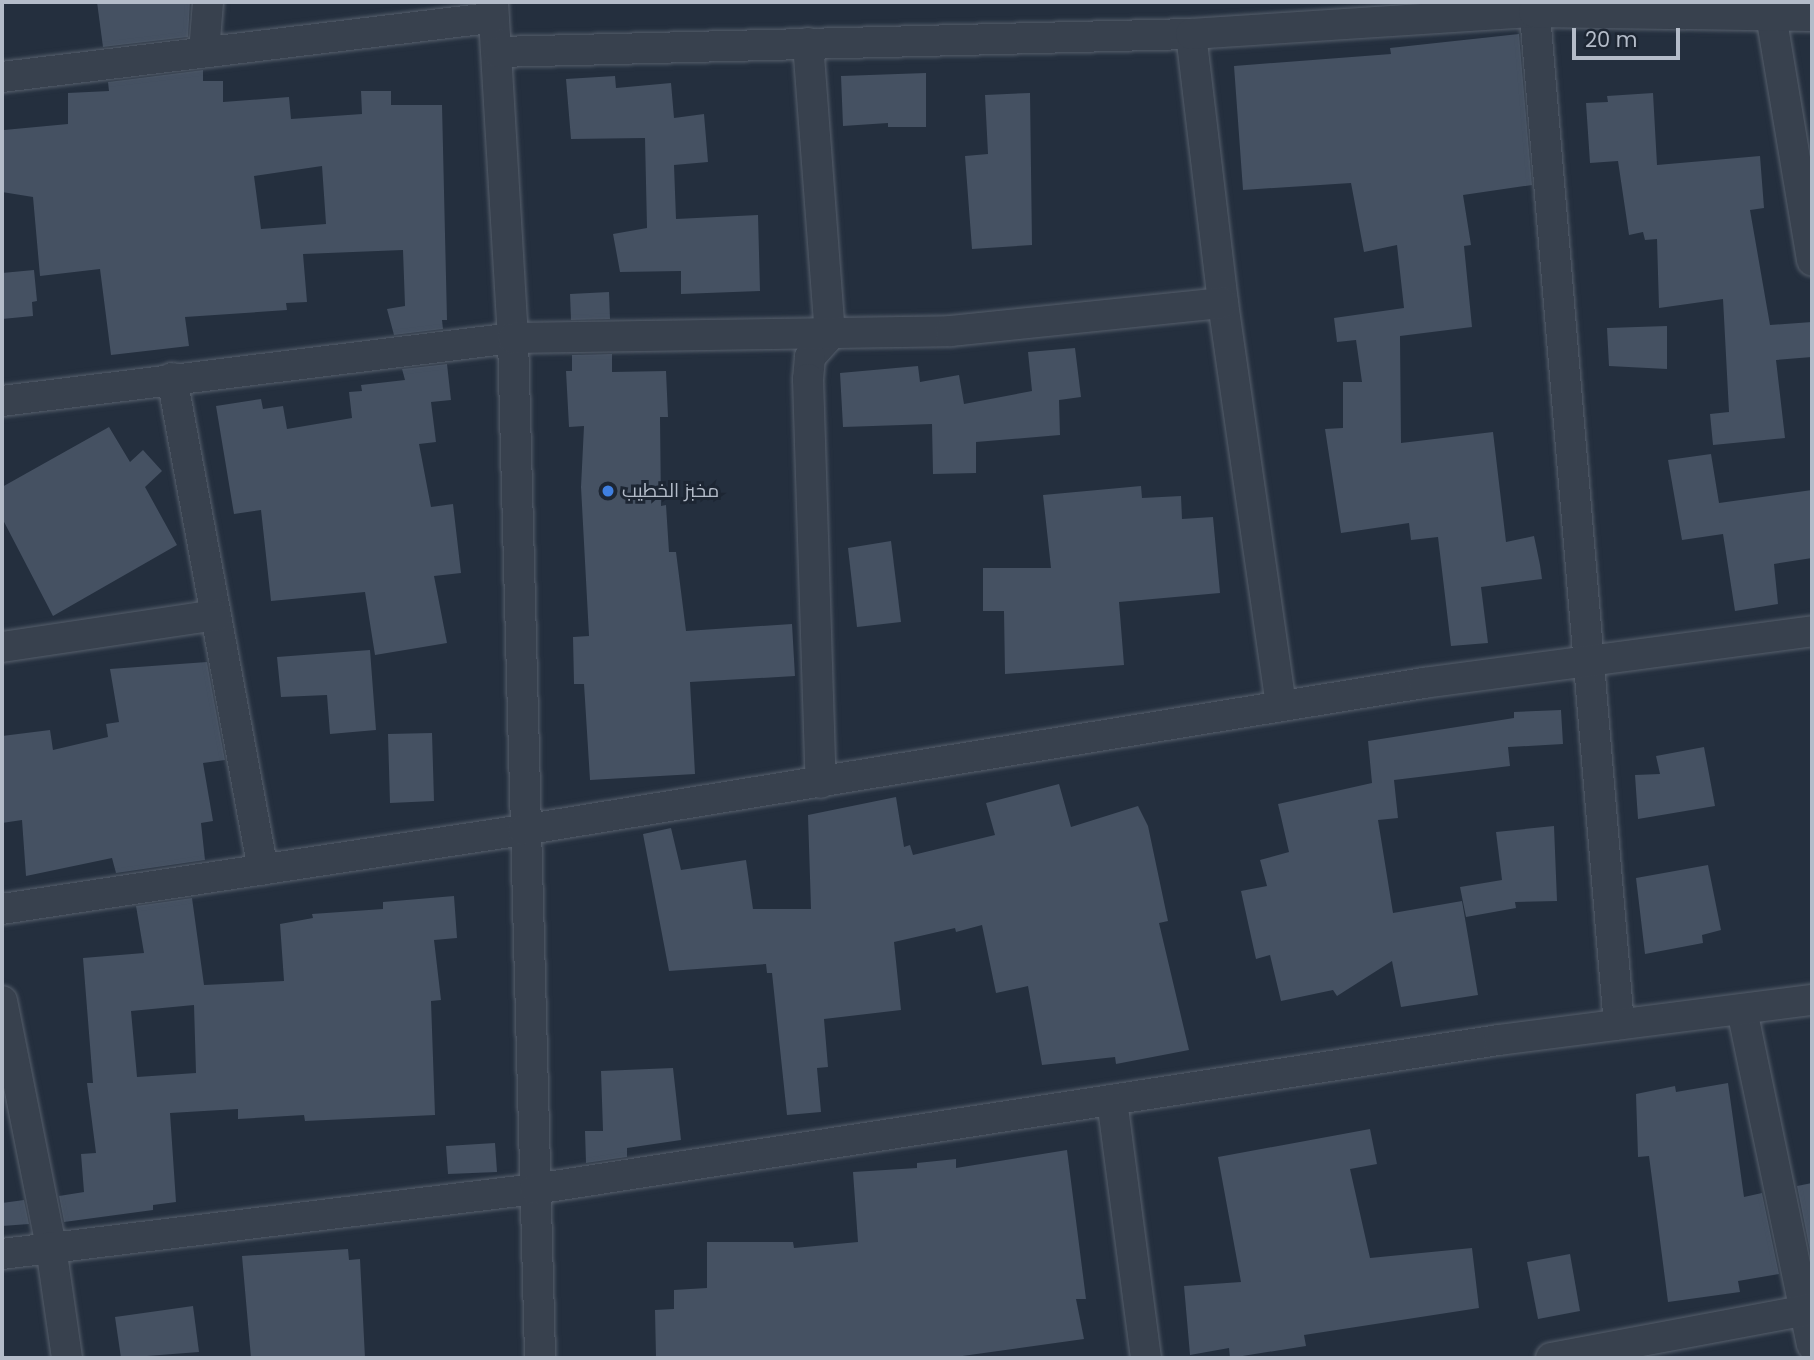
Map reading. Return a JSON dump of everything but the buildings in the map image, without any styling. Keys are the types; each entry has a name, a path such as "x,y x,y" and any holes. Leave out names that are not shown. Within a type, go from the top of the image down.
{"street":[{"path":"204,52 208,2"},
{"path":"1534,7 1574,501 1591,658 1619,1024"},
{"path":"498,52 1191,34 1534,7 1812,16"},
{"path":"2,77 204,52 493,10 498,52 513,338 523,830 540,1358"},
{"path":"1771,15 1812,261"},
{"path":"1191,34 1223,303 1281,706"},
{"path":"808,43 830,335 810,357 808,379 821,783"},
{"path":"2,401 513,338 950,331 1223,303"},
{"path":"172,378 263,870"},
{"path":"2,647 216,615"},
{"path":"2,909 821,783 1281,706 1591,658 1812,631"},
{"path":"2,1254 535,1189 1619,1024 1812,1000"},
{"path":"2,1001 6,1034 51,1247 67,1358"},
{"path":"1742,1010 1808,1310 1812,1345"},
{"path":"1112,1100 1146,1358"},
{"path":"1550,1358 1808,1310"}],"place":[{"name":"مخبز الخطيب","path":"608,491"}]}
